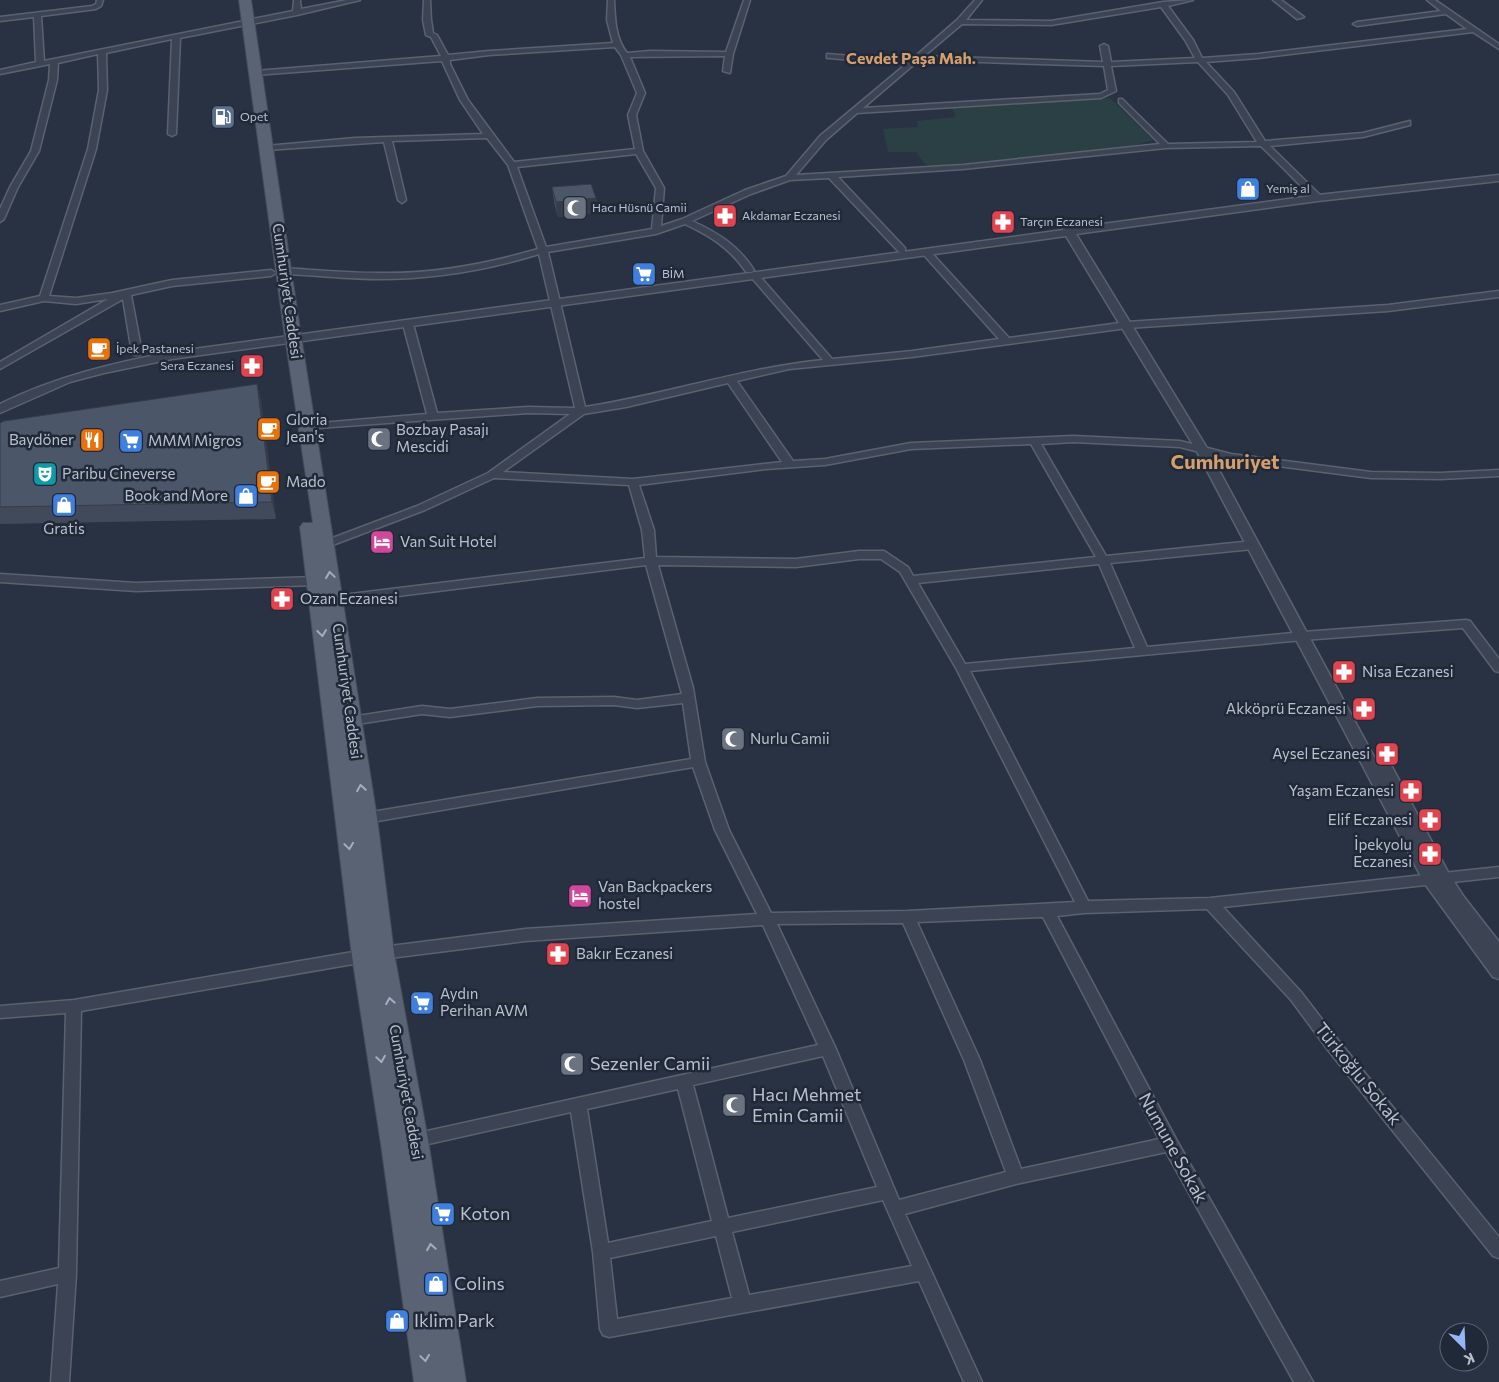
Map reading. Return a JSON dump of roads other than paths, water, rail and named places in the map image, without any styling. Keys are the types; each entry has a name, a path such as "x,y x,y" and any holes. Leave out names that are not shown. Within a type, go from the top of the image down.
{"main road":[{"name":"Cumhuriyet Caddesi","path":"234,0 243,23 255,72 266,148 277,272"},
{"name":"Cumhuriyet Caddesi","path":"244,0 243,23 286,335 345,815 373,954 415,1140 452,1382"},
{"name":"Cumhuriyet Caddesi","path":"286,335 308,427 366,818 373,954 394,1144 428,1382"}],"street":[{"path":"0,19 94,8 99,5 100,0"},
{"path":"297,0 297,13"},
{"path":"0,72 357,0"},
{"path":"427,0 427,20 430,35 433,35 446,58 446,64 464,100 512,165 543,250 581,411"},
{"path":"611,0 610,20 617,45 625,55 641,94 632,114 639,151 660,188 656,231"},
{"path":"727,71 729,54 746,0"},
{"path":"788,178 822,138 960,22 979,0"},
{"path":"960,22 1051,23 1190,0"},
{"path":"1276,0 1300,16"},
{"path":"1430,0 1499,47"},
{"path":"1163,4 1189,40 1200,60 1231,94 1263,144 1315,196"},
{"path":"1357,24 1448,12"},
{"path":"37,16 40,64"},
{"path":"830,56 914,61 1106,64 1268,55 1475,30"},
{"path":"172,134 176,36"},
{"path":"255,72 515,51 617,45"},
{"path":"856,111 1101,96 1112,91 1104,46"},
{"path":"44,298 92,149 103,90 102,51"},
{"path":"625,55 650,53 729,54"},
{"path":"0,219 14,187 35,151 53,80 54,61"},
{"path":"1122,101 1166,146"},
{"path":"0,308 44,298 76,301 172,282 277,272 381,276 454,271 500,263 543,250 656,231 685,221 748,192 788,178 832,177 982,165 1166,146 1263,144 1363,135 1407,123"},
{"path":"266,148 387,139 489,136"},
{"path":"387,139 402,200"},
{"path":"512,165 639,151"},
{"path":"751,273 902,250 1499,172"},
{"path":"832,177 902,250"},
{"path":"1315,196 1499,178"},
{"path":"685,221 716,235 737,251 751,273 829,361"},
{"path":"0,398 59,372 138,353 926,252 1074,229"},
{"path":"1074,229 1207,450 1437,879 1499,972"},
{"path":"926,252 1005,340"},
{"path":"126,292 138,353"},
{"path":"0,366 126,292"},
{"path":"308,427 528,410 581,411 626,404 789,366 912,354 1005,340 1132,325 1388,308 1499,294"},
{"path":"0,409 50,385 99,370 138,362 286,335 408,324 555,299"},
{"path":"408,324 433,416"},
{"path":"731,380 790,465"},
{"path":"326,544 421,508 492,475 581,411"},
{"path":"492,475 633,482 826,462 911,446 1073,440 1180,444 1230,457 1371,475 1440,476 1499,473"},
{"path":"1035,442 1103,560 1143,651"},
{"path":"1207,450 1254,545 1308,636"},
{"path":"633,482 648,530 651,561 688,698 698,762 722,830 767,919 828,1048 887,1192 973,1382"},
{"path":"912,580 1254,545"},
{"path":"334,600 651,561 796,563 884,555 904,570 912,580 962,668 1084,907"},
{"path":"0,578 136,586 316,581"},
{"path":"962,668 1308,636 1466,624 1499,668"},
{"path":"351,721 422,710 450,713 537,702 614,701 637,704 688,698"},
{"path":"366,818 698,762"},
{"path":"0,1012 74,1006 373,954 525,935 767,919 908,917 1047,911 1084,907 1210,903 1499,872"},
{"path":"1437,879 1458,902 1499,955"},
{"name":"Türkoğlu Sokak","path":"1210,903 1296,996 1333,1045 1499,1250"},
{"name":"Numune Sokak","path":"1047,911 1170,1144 1304,1382"},
{"path":"908,917 972,1060 1016,1177"},
{"path":"60,1382 67,1274 74,1006"},
{"path":"415,1140 684,1082 828,1048"},
{"path":"684,1082 743,1306"},
{"path":"578,1104 601,1252 610,1329 924,1272"},
{"path":"895,1209 1016,1177 1170,1144"},
{"path":"601,1252 887,1192"},
{"path":"0,1289 67,1274"}],"place":[{"name":"Opet","path":"223,117"},
{"name":"Yemiş al","path":"1248,189"},
{"name":"Hacı Hüsnü Camii","path":"575,208"},
{"name":"Akdamar Eczanesi","path":"725,216"},
{"name":"Tarçın Eczanesi","path":"1003,222"},
{"name":"BİM","path":"644,274"},
{"name":"İpek Pastanesi","path":"99,349"},
{"name":"Sera Eczanesi","path":"252,366"},
{"name":"Gloria Jean's","path":"269,429"},
{"name":"Bozbay Pasajı Mescidi","path":"379,439"},
{"name":"Baydöner","path":"92,440"},
{"name":"MMM Migros","path":"131,441"},
{"name":"Paribu Cineverse","path":"45,474"},
{"name":"Mado","path":"268,482"},
{"name":"Book and More","path":"246,496"},
{"name":"Gratis","path":"64,505"},
{"name":"Van Suit Hotel","path":"382,542"},
{"name":"Ozan Eczanesi","path":"282,599"},
{"name":"Nisa Eczanesi","path":"1344,672"},
{"name":"Akköprü Eczanesi","path":"1364,709"},
{"name":"Nurlu Camii","path":"733,739"},
{"name":"Aysel Eczanesi","path":"1387,754"},
{"name":"Yaşam Eczanesi","path":"1411,791"},
{"name":"Elif Eczanesi","path":"1430,820"},
{"name":"İpekyolu Eczanesi","path":"1430,854"},
{"name":"Van Backpackers hostel","path":"580,896"},
{"name":"Bakır Eczanesi","path":"558,954"},
{"name":"Aydın Perihan AVM","path":"422,1003"},
{"name":"Sezenler Camii","path":"572,1064"},
{"name":"Hacı Mehmet Emin Camii","path":"734,1105"},
{"name":"Koton","path":"443,1214"},
{"name":"Colins","path":"436,1284"},
{"name":"Iklim Park","path":"397,1321"}],"district":[{"name":"Cevdet Paşa Mah.","path":"911,58"},
{"name":"Cumhuriyet","path":"1225,462"}]}
